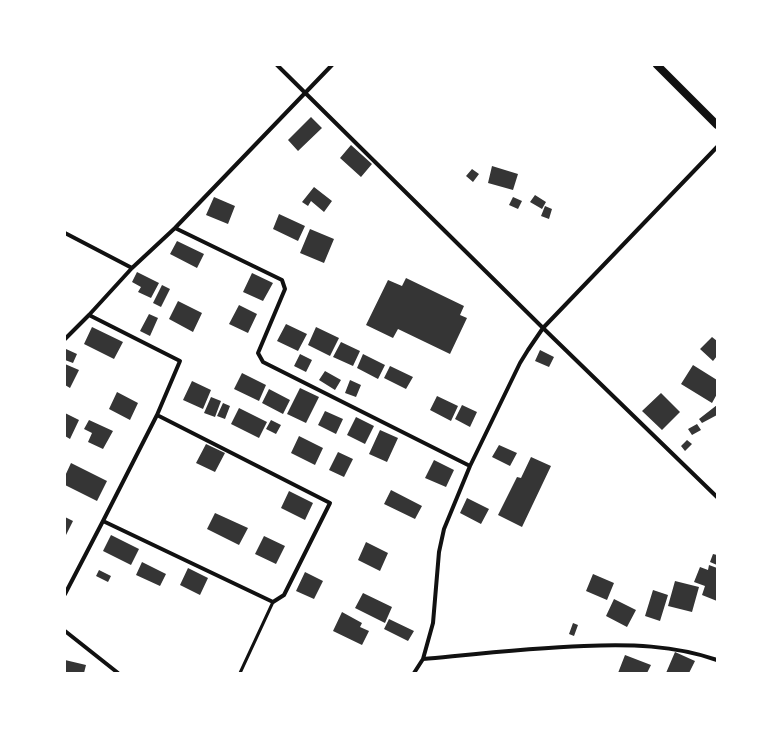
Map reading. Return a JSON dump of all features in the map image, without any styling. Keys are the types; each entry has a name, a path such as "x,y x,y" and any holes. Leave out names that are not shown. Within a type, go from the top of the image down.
{"main road":[{"path":"657,65 717,125"}],"street":[{"path":"277,65 543,328 717,497"},
{"path":"65,339 132,268 175,228 332,65"},
{"path":"414,673 423,659 433,623 439,552 444,530 470,466 520,363 543,328 717,147"},
{"path":"175,228 282,280 286,290 258,353 264,362 470,466"},
{"path":"65,233 132,268"},
{"path":"65,594 104,521 157,414 180,360 89,315"},
{"path":"104,521 273,602 284,595 330,503 157,414"},
{"path":"65,631 118,673"},
{"path":"423,659 547,647 622,645 676,650 703,655 717,660"}],"lane":[{"path":"240,673 273,602"}],"building":[{"path":"311,117 322,128 298,151 288,140"},
{"path":"351,145 372,164 361,177 340,158"},
{"path":"492,166 518,174 513,190 488,183"},
{"path":"472,169 479,174 473,182 466,176"},
{"path":"314,187 332,201 324,212 311,201 308,206 302,202"},
{"path":"535,195 546,202 542,209 530,202"},
{"path":"214,197 235,206 228,224 206,215"},
{"path":"513,197 522,201 518,209 509,205"},
{"path":"545,206 552,209 549,219 541,216"},
{"path":"279,214 305,226 298,241 273,229"},
{"path":"310,229 334,239 324,263 300,253"},
{"path":"177,241 204,254 197,268 170,254"},
{"path":"137,272 159,283 151,298 138,292 141,287 132,282"},
{"path":"252,273 273,283 263,301 243,292"},
{"path":"406,278 464,306 460,315 467,318 450,354 398,329 393,338 366,325 388,280 402,286"},
{"path":"162,285 170,289 161,307 153,303"},
{"path":"178,301 202,313 193,332 169,319"},
{"path":"239,305 257,314 248,333 229,324"},
{"path":"149,314 158,318 150,336 140,331"},
{"path":"286,324 307,334 298,351 277,341"},
{"path":"92,327 123,342 114,359 84,344"},
{"path":"316,327 339,338 330,356 308,345"},
{"path":"712,337 717,341 717,356 713,361 700,349"},
{"path":"341,342 360,351 353,366 333,357"},
{"path":"66,349 77,354 73,363 65,360"},
{"path":"540,350 554,357 549,367 535,361"},
{"path":"300,354 312,360 306,372 294,366"},
{"path":"363,354 385,365 378,379 357,368"},
{"path":"65,364 79,370 70,388 65,385"},
{"path":"693,365 717,380 717,394 712,403 681,384"},
{"path":"390,366 413,377 406,389 384,378"},
{"path":"325,371 341,380 335,390 319,380"},
{"path":"242,373 266,385 259,401 234,389"},
{"path":"350,380 361,385 356,397 345,393"},
{"path":"192,381 211,390 203,409 183,400"},
{"path":"300,388 319,397 306,423 287,414"},
{"path":"269,389 290,400 283,414 262,403"},
{"path":"117,392 138,403 130,420 109,409"},
{"path":"661,393 680,412 662,430 642,411"},
{"path":"437,396 458,406 451,421 430,410"},
{"path":"211,397 221,401 215,417 204,413"},
{"path":"223,403 230,406 225,419 217,416"},
{"path":"462,405 477,412 470,427 455,419"},
{"path":"717,405 717,415 702,423 699,419"},
{"path":"239,408 267,422 259,438 231,424"},
{"path":"325,411 343,419 336,434 318,425"},
{"path":"65,413 79,420 70,439 65,436"},
{"path":"356,417 374,426 365,444 347,435"},
{"path":"89,420 113,431 103,449 88,442 92,433 84,429"},
{"path":"271,420 281,425 276,434 266,429"},
{"path":"697,424 701,430 692,435 688,429"},
{"path":"380,430 398,438 387,462 369,454"},
{"path":"299,436 323,448 315,465 291,453"},
{"path":"687,440 692,444 685,451 681,446"},
{"path":"206,444 225,453 215,472 196,463"},
{"path":"499,445 517,453 510,466 492,457"},
{"path":"338,452 353,459 344,477 329,470"},
{"path":"531,457 551,466 522,527 498,515 517,477 521,478"},
{"path":"434,460 454,470 446,487 425,478"},
{"path":"71,463 107,481 97,501 65,485 65,476"},
{"path":"391,490 422,506 415,519 384,504"},
{"path":"289,491 313,503 305,520 281,508"},
{"path":"467,498 489,509 481,524 460,513"},
{"path":"215,513 248,528 239,545 207,529"},
{"path":"65,517 73,521 65,537"},
{"path":"111,535 139,549 131,565 103,551"},
{"path":"264,536 285,546 276,564 255,554"},
{"path":"366,542 388,553 380,571 358,560"},
{"path":"713,554 717,555 717,565 710,562"},
{"path":"142,562 166,574 160,586 136,575"},
{"path":"709,565 717,568 717,601 702,595 705,586 694,582 700,567 708,570"},
{"path":"188,568 208,578 200,595 180,585"},
{"path":"99,570 111,576 108,582 96,576"},
{"path":"305,572 323,581 314,599 296,591"},
{"path":"593,574 614,583 607,600 586,591"},
{"path":"675,581 699,587 692,612 668,606"},
{"path":"653,590 668,595 660,621 645,616"},
{"path":"363,593 392,607 385,623 355,608"},
{"path":"614,599 636,610 627,627 606,616"},
{"path":"342,612 362,623 360,627 369,631 362,645 333,631"},
{"path":"389,619 414,631 408,641 384,629"},
{"path":"573,623 578,625 574,636 569,634"},
{"path":"675,652 695,661 689,673 666,673"},
{"path":"625,655 651,665 647,673 618,673"},
{"path":"65,660 86,665 84,673 65,673"}]}
